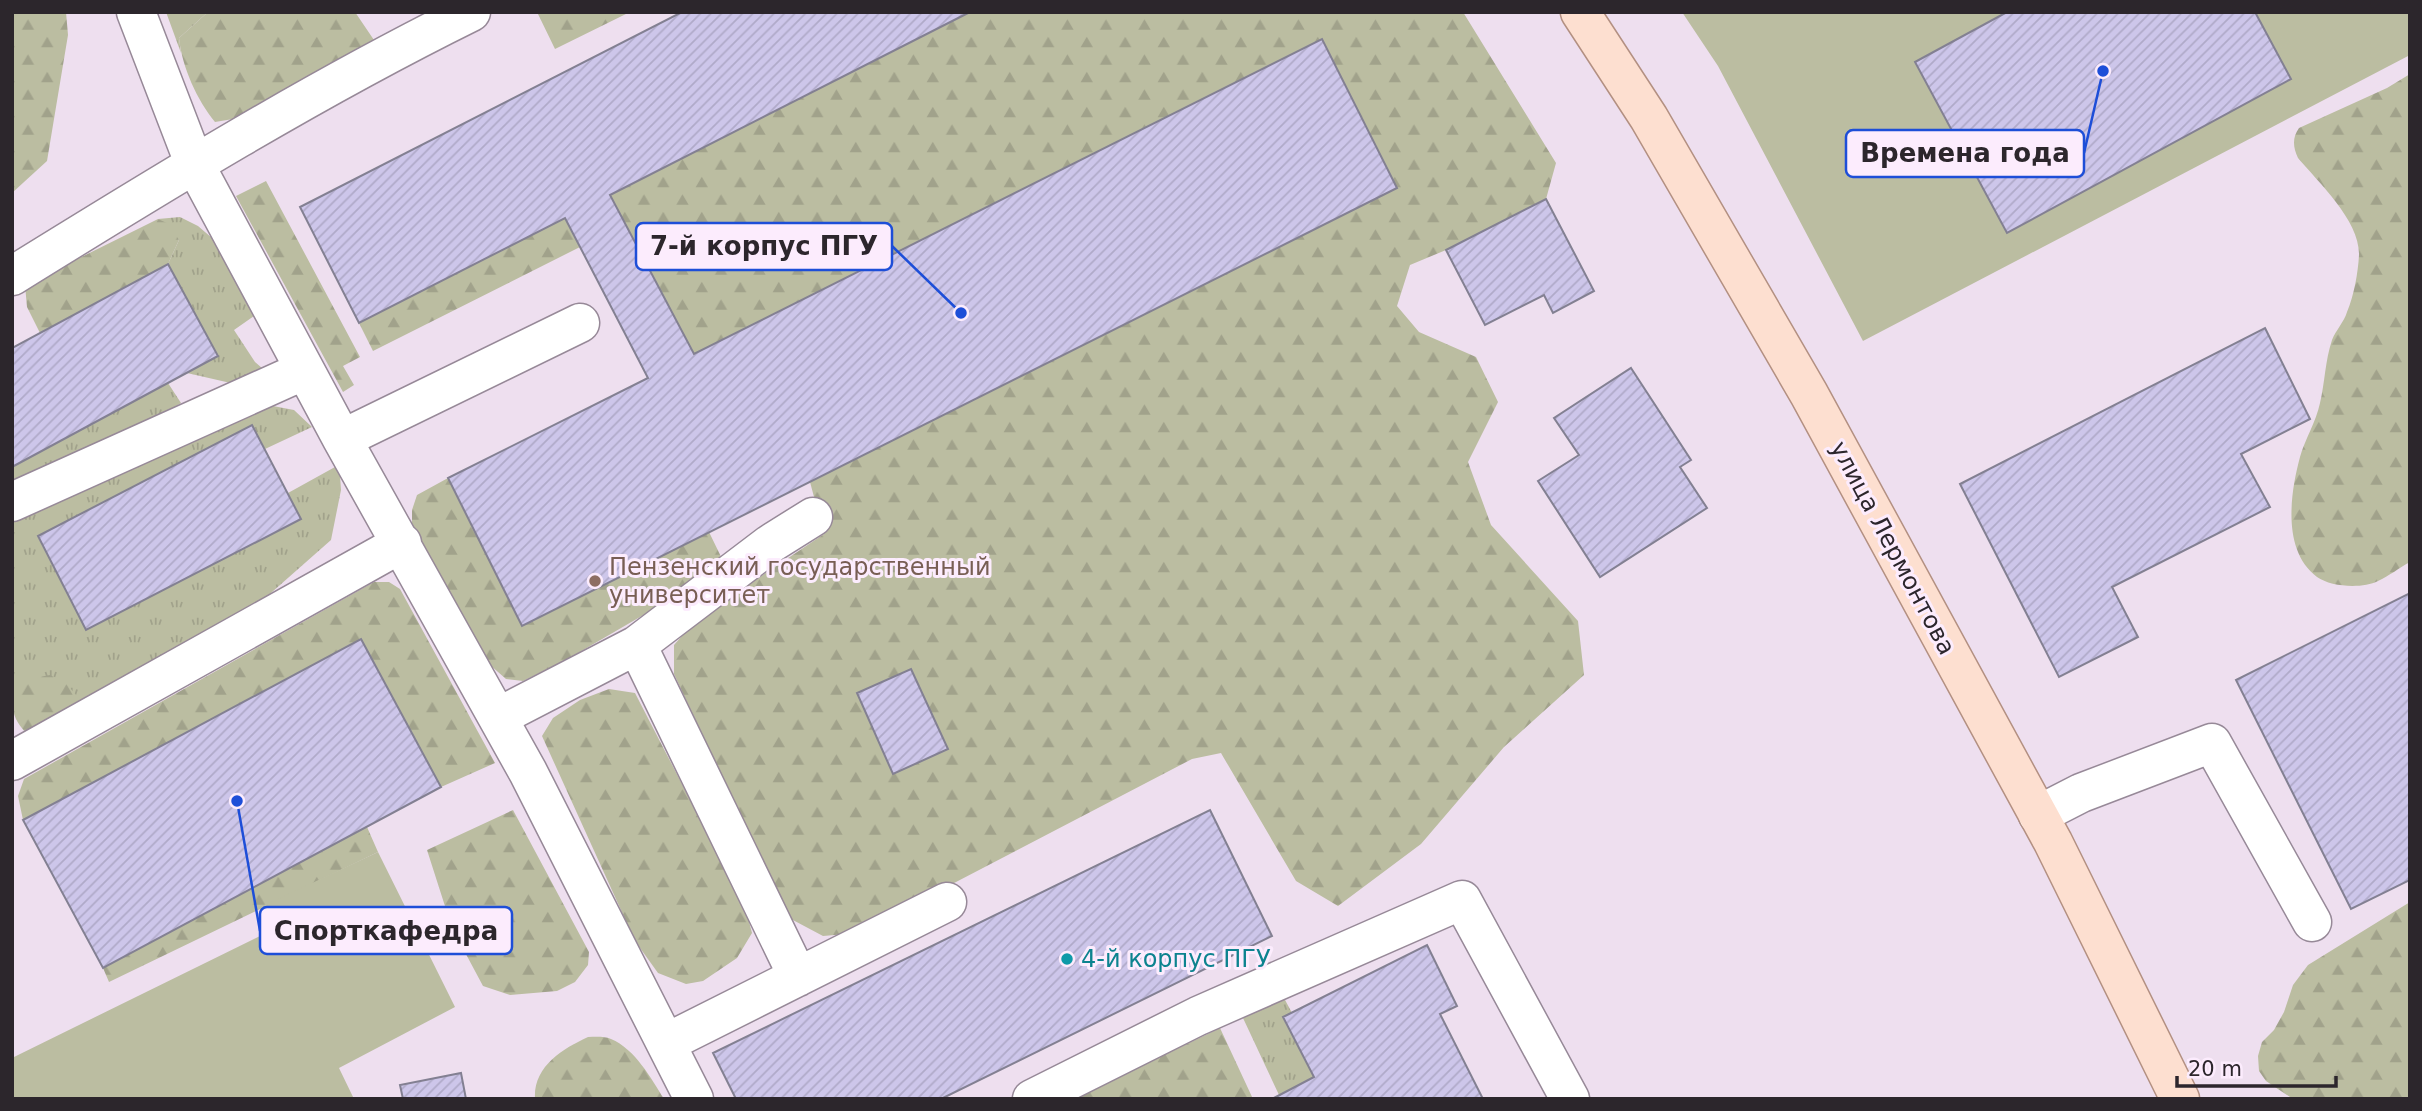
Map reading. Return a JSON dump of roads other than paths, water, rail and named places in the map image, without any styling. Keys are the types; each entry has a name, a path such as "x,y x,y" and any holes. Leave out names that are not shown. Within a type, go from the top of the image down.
{"main road":[{"name":"улица Лермонтова","path":"1580,12 1649,118 1809,394 2038,815 2180,1099"}],"lane":[{"path":"136,12 194,163 342,439 498,718 694,1099"},
{"path":"12,276 194,163 404,45 471,12"},
{"path":"342,439 580,323"},
{"path":"12,502 305,370"},
{"path":"498,718 636,645 770,544 813,517"},
{"path":"12,761 402,543"},
{"path":"636,645 798,977"},
{"path":"2038,815 2081,793 2212,743 2312,922"},
{"path":"1032,1099 1198,1016 1462,900 1570,1099"},
{"path":"666,1043 947,902"}],"place":[{"name":"Времена года","path":"2103,71"},
{"name":"7-й корпус ПГУ","path":"961,313"},
{"name":"Пензенский государственный университет","path":"595,581"},
{"name":"Спорткафедра","path":"237,801"},
{"name":"4-й корпус ПГУ","path":"1067,959"}]}
